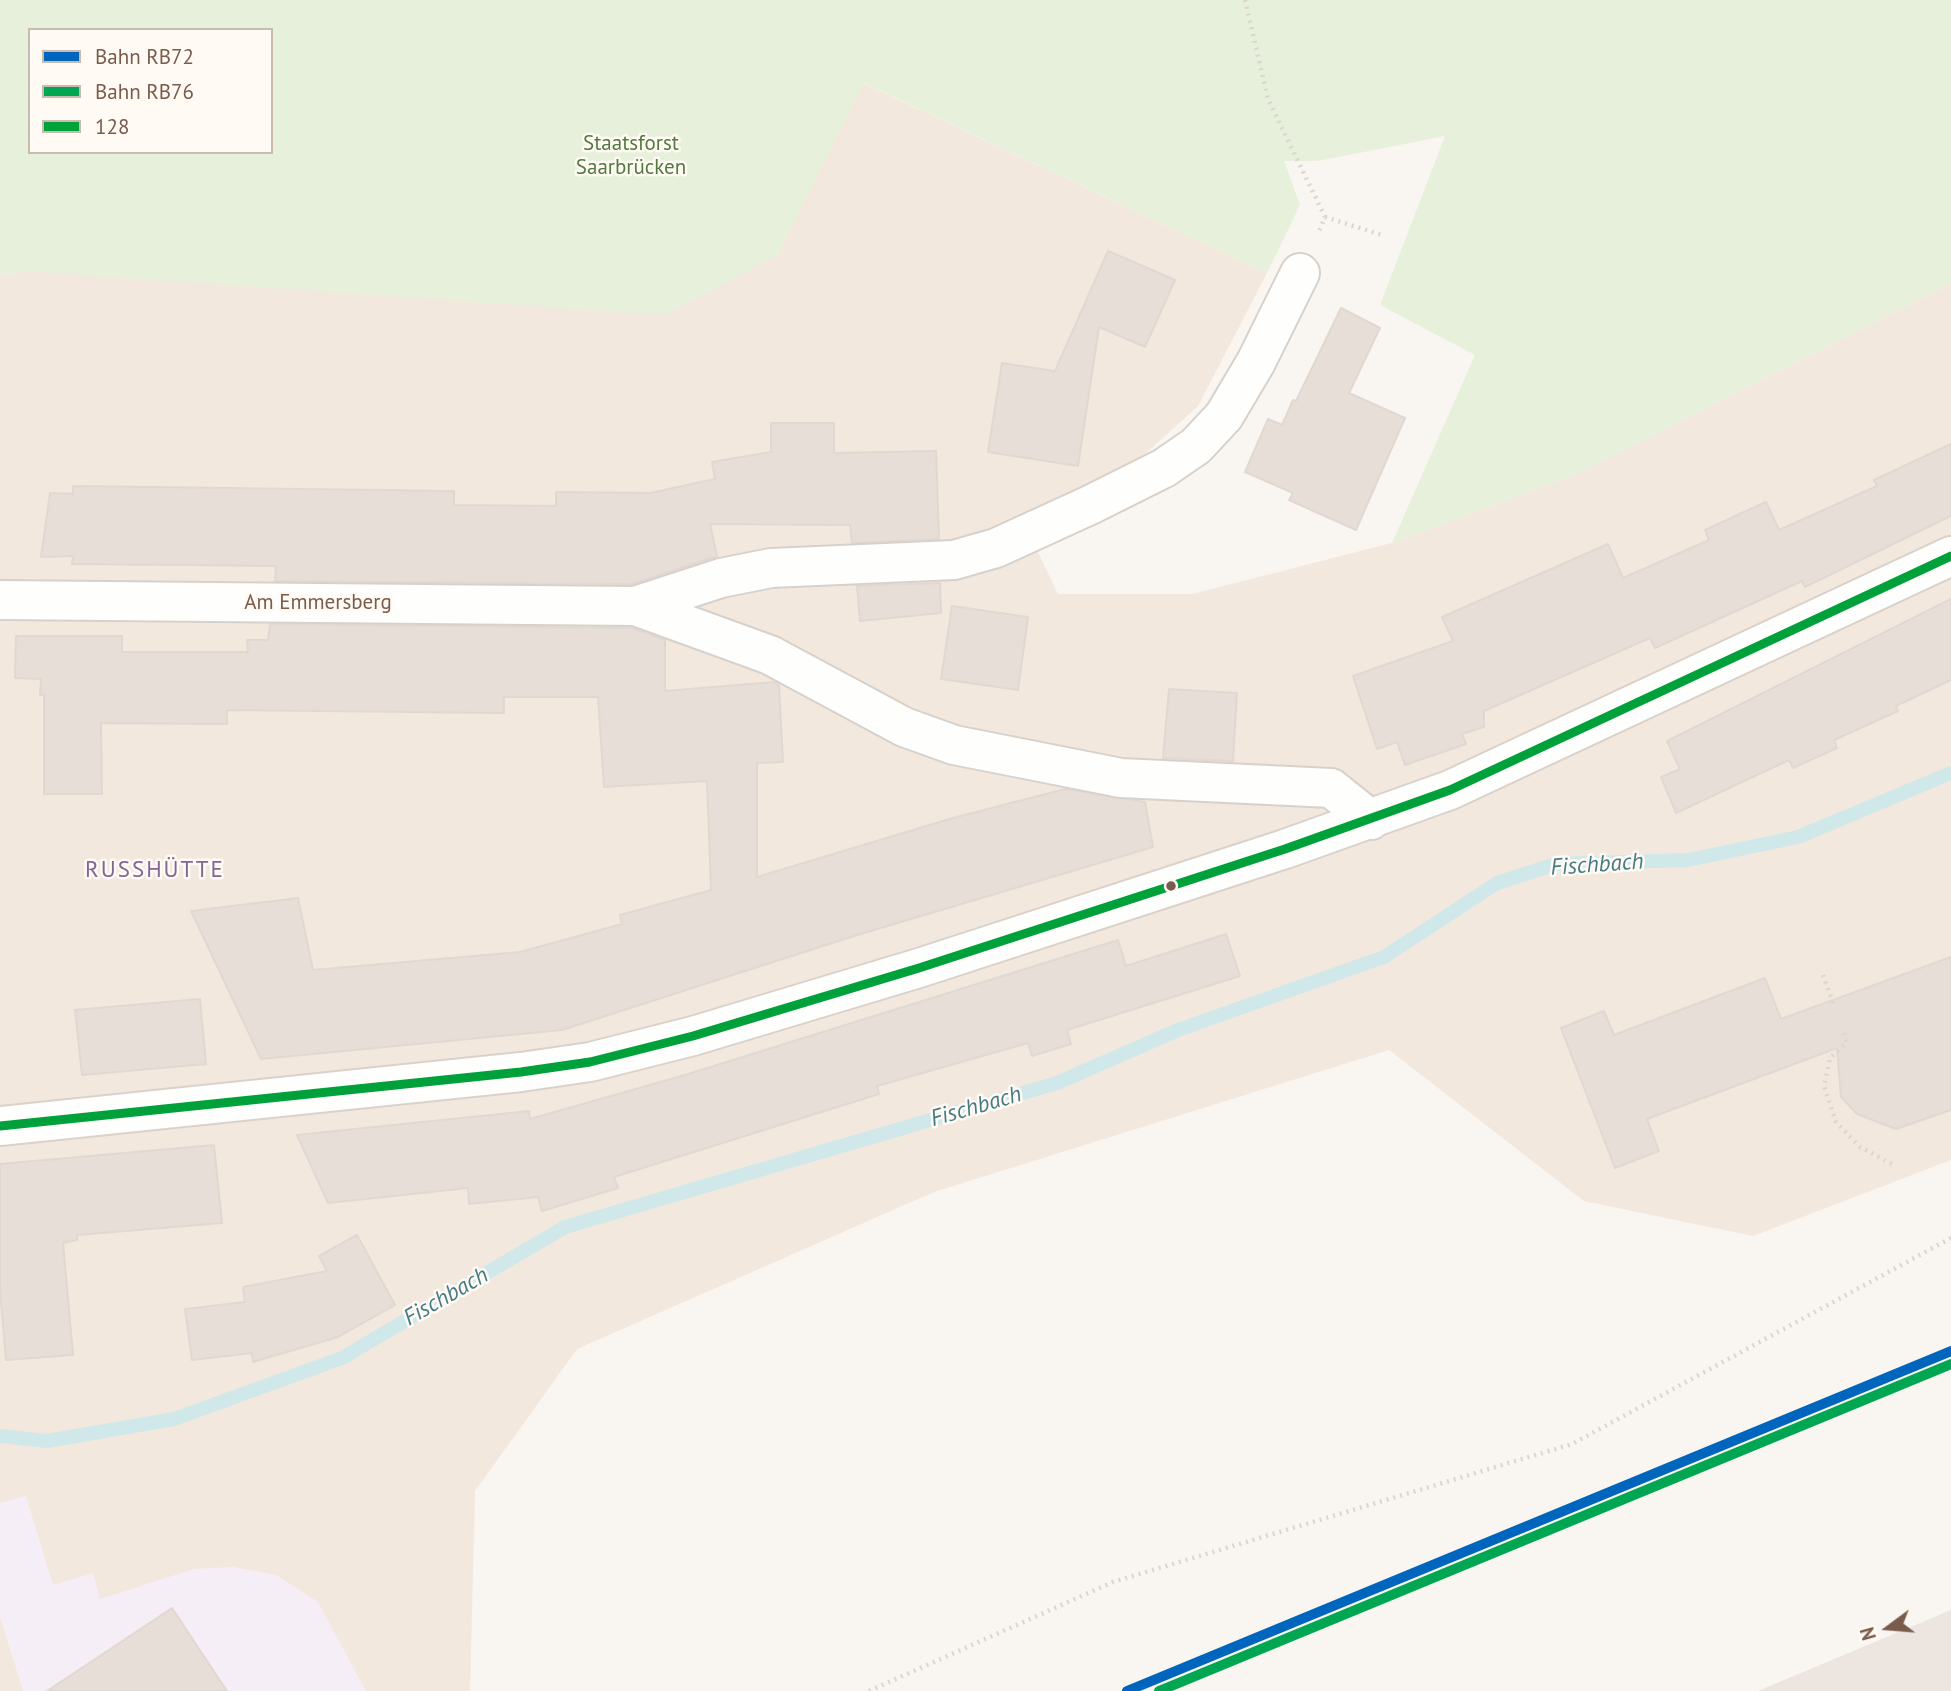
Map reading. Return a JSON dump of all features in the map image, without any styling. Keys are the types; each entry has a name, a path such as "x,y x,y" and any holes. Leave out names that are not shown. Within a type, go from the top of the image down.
{"street":[{"name":"Am Emmersberg","path":"0,600 635,606 721,578 771,568 954,560 996,548 1090,505 1164,468 1196,446 1224,416 1256,362 1300,273"},
{"path":"0,1126 590,1062 693,1036 919,968 1371,820 1450,790 1951,556"},
{"name":"Am Emmersberg","path":"635,606 770,655 904,727 954,745 1121,778 1331,788 1371,820"}],"path":[{"path":"1245,0 1268,99 1325,217 1385,236"},
{"path":"1300,273 1325,217"},
{"path":"1823,975 1835,1008"},
{"path":"1844,1033 1847,1041 1830,1058 1825,1086 1836,1122 1860,1147 1892,1164"},
{"path":"869,1691 1113,1582 1572,1444 1951,1238"}],"shaded area":[{"path":"863,83 1267,273 1198,406 1143,456 1021,517 1058,594 1192,594 1392,543 1581,472 1951,283 1951,1160 1753,1236 1584,1201 1389,1050 934,1192 577,1349 475,1491 470,1691 0,1691 0,276 26,271 777,256"},
{"path":"26,1496 53,1585 93,1573 100,1599 194,1569 233,1567 276,1575 318,1602 366,1691 23,1691 0,1617 0,1503"},
{"path":"1951,1610 1951,1691 1758,1691"}],"green space":[{"name":"Staatsforst Saarbrücken","path":"0,0 1951,0 1951,283 1581,472 1392,543 1475,355 1380,305 1445,136 1318,161 1284,161 1300,205 1267,273 864,83 777,256 665,315 26,271 0,276"}],"building":[{"path":"1108,251 1175,280 1145,347 1099,327 1078,466 988,452 1002,363 1055,371"},
{"path":"1341,308 1380,328 1349,393 1405,418 1356,530 1289,500 1293,493 1245,472 1268,419 1282,425"},
{"path":"771,423 834,423 834,453 936,451 939,539 852,543 850,525 710,524 717,556 632,584 275,581 276,566 72,564 73,556 41,557 50,493 73,494 73,486 454,491 454,505 556,506 556,492 650,493 715,479 712,462 771,452"},
{"path":"1951,444 1951,516 1805,587 1802,581 1655,648 1650,638 1484,711 1484,727 1462,734 1466,744 1405,765 1397,742 1377,749 1353,676 1453,641 1442,617 1608,544 1623,578 1709,540 1705,530 1766,502 1779,530 1877,486 1874,480"},
{"path":"940,583 941,613 860,621 857,586"},
{"path":"1951,599 1951,680 1896,706 1898,711 1834,740 1837,748 1793,768 1789,760 1676,813 1661,777 1680,769 1667,741"},
{"path":"952,606 1028,617 1018,690 941,679"},
{"path":"270,624 631,628 665,640 665,691 774,682 779,685 783,762 757,763 757,877 953,818 1065,789 1145,802 1153,847 854,936 562,1030 261,1059 191,911 298,898 313,970 520,952 622,924 620,915 711,890 707,781 604,787 598,697 504,697 504,713 227,710 227,724 101,723 102,794 44,794 44,695 40,695 41,679 15,678 16,636 122,636 122,652 248,652 247,640 268,640"},
{"path":"1169,689 1237,693 1233,761 1163,758"},
{"path":"1226,934 1240,976 1067,1030 1071,1044 1032,1056 1028,1043 877,1086 879,1094 614,1177 618,1188 542,1211 538,1197 469,1204 468,1188 328,1203 297,1135 529,1111 530,1119 685,1075 1118,940 1126,966"},
{"path":"1951,957 1951,1110 1896,1129 1857,1114 1841,1097 1837,1048 1647,1119 1659,1151 1615,1168 1561,1028 1604,1011 1614,1035 1765,978 1781,1019"},
{"path":"200,999 206,1064 82,1075 75,1010"},
{"path":"214,1145 222,1223 77,1235 77,1240 63,1243 73,1355 6,1360 0,1290 0,1164"},
{"path":"357,1235 395,1305 338,1337 253,1362 252,1353 192,1360 185,1309 245,1302 243,1287 327,1271 319,1256"},
{"path":"172,1608 227,1691 47,1691"}],"waterway":[{"name":"Fischbach","path":"0,1436 47,1441 174,1419 342,1358 565,1227 1057,1083 1178,1030 1384,957 1497,883 1556,864 1688,860 1798,837 1951,773"}],"rail line":[{"name":"RB72","path":"1127,1691 1951,1351"},
{"name":"RB76","path":"1159,1691 1951,1364"}],"transit line":[{"name":"128","path":"0,1126 521,1072 590,1062 693,1036 919,968 1285,849 1450,790 1951,556"}],"district":[{"name":"RUSSHÜTTE","path":"155,870"}]}
